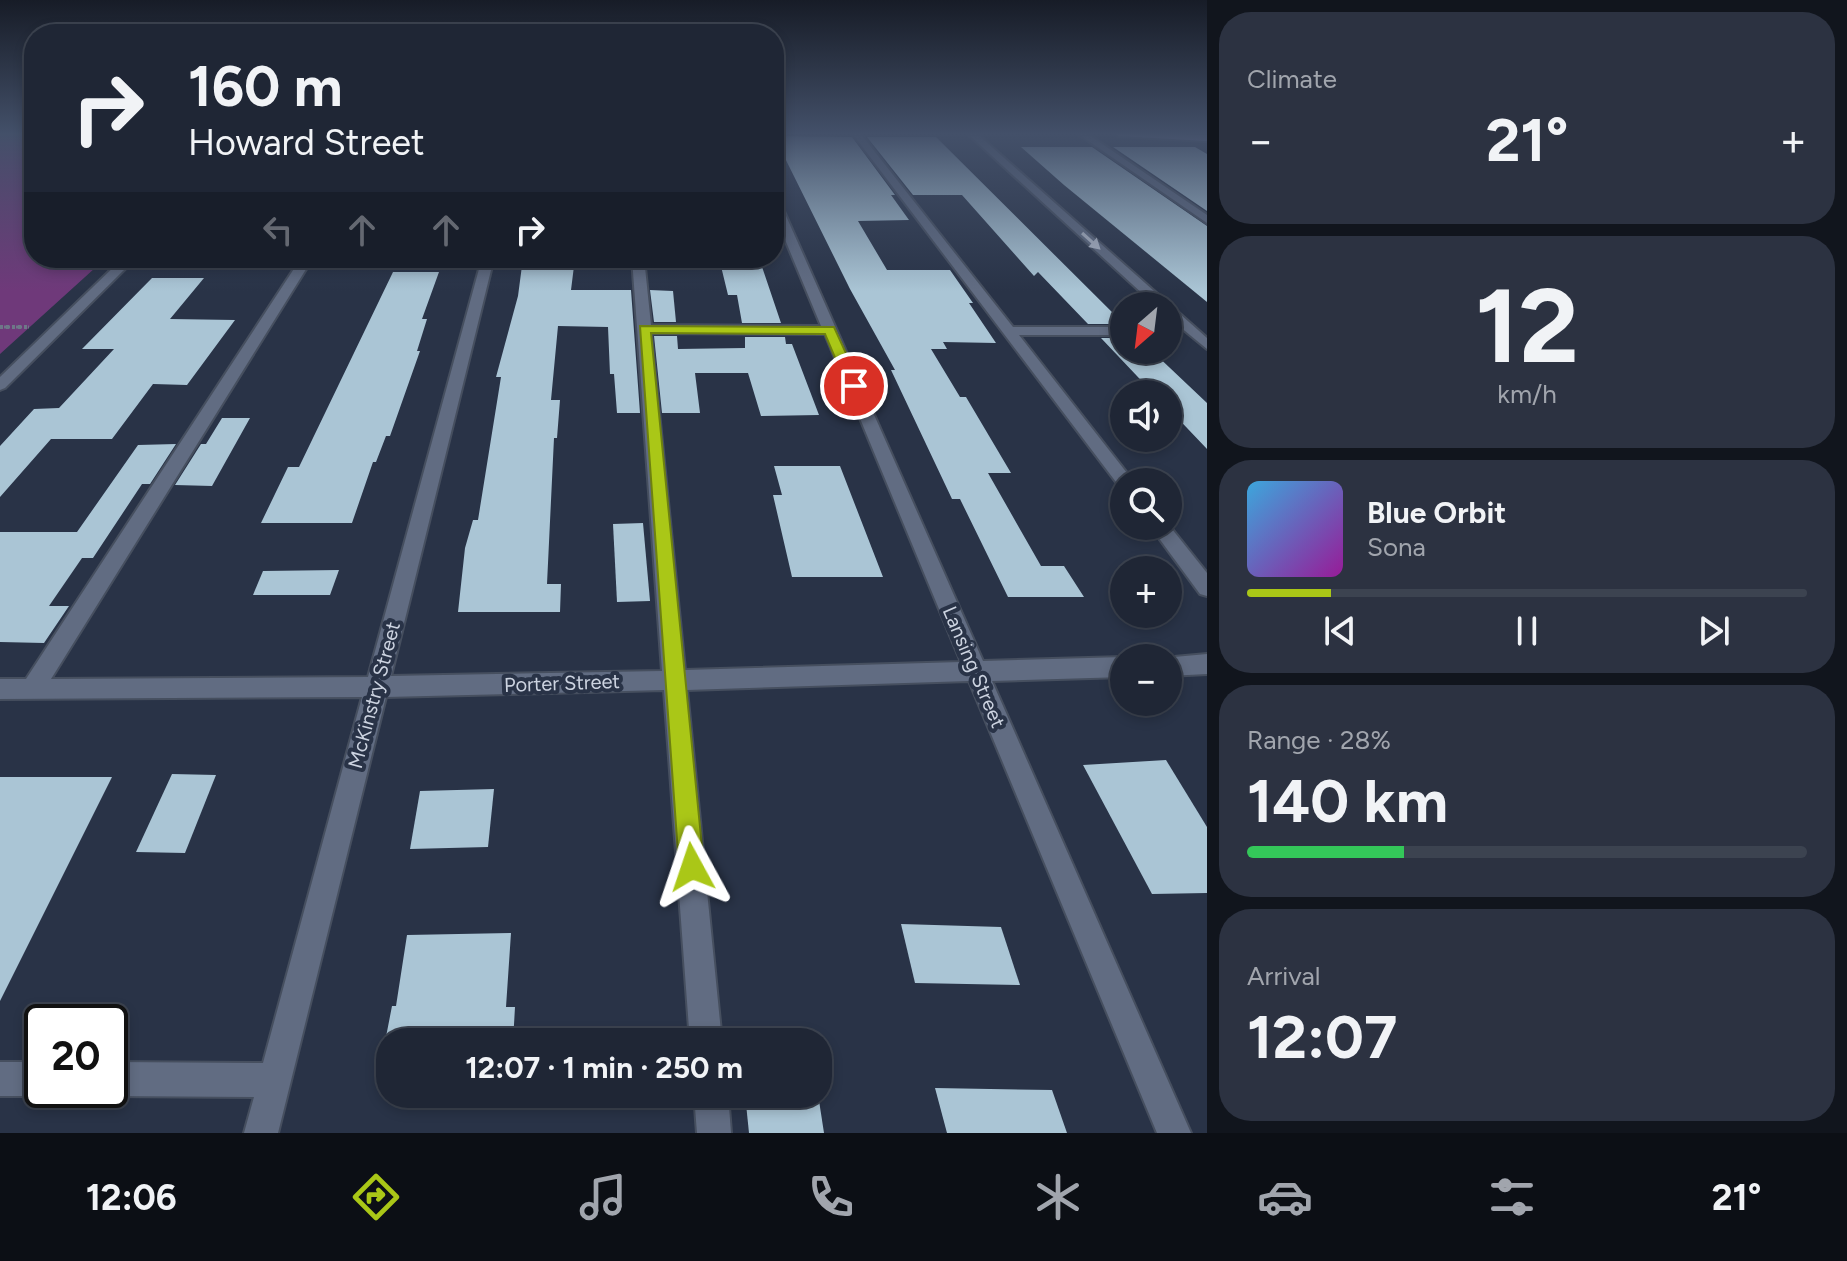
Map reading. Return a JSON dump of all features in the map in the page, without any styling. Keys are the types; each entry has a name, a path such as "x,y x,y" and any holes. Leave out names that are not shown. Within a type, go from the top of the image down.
{"street":[{"path":"897,186 1114,468"},
{"path":"1030,186 1148,292"},
{"path":"1158,186 1207,220"},
{"name":"Lansing Street","path":"784,223 1174,1133"},
{"path":"0,385 120,268"},
{"path":"32,689 301,268"},
{"name":"McKinstry Street","path":"261,1133 485,268"},
{"path":"639,268 705,1028"},
{"path":"1182,323 1207,345"},
{"path":"645,329 830,330"},
{"path":"1009,331 1110,331"},
{"path":"1182,331 1207,331"},
{"path":"0,360 25,360"},
{"path":"1170,540 1207,588"},
{"path":"1182,665 1207,664"},
{"name":"Porter Street","path":"0,689 376,686 1110,667"},
{"path":"0,1079 24,1079"},
{"path":"128,1079 275,1080"},
{"path":"712,1108 714,1133"}],"path":[{"path":"0,327 34,327"}],"shaded area":[{"path":"0,186 24,186 24,268 95,268 0,354"}],"building":[{"path":"799,186 888,186 909,220 858,221 887,270 950,270 973,303 969,303 996,343 943,342 947,349 931,349 960,397 966,397 1011,473 988,473 1041,566 1064,566 1084,597 1008,597 960,499 952,499 891,370 895,370"},
{"path":"906,186 985,186 1110,310 1110,324 1088,324 1038,272 1034,276 962,195 913,195"},
{"path":"1065,186 1149,186 1207,226 1207,302"},
{"path":"1170,186 1207,186 1207,211"},
{"path":"522,268 574,268 571,290 631,290 640,413 617,413 614,374 610,374 608,327 558,326 551,400 560,400 557,438 554,438 547,584 561,584 560,612 458,612 465,548 473,520 478,520 501,377 496,377 518,296"},
{"path":"721,268 762,268 781,323 742,323 737,295 728,295"},
{"path":"393,272 439,272 422,319 427,319 417,351 420,351 390,436 386,436 376,462 373,462 352,523 261,523 288,467 299,467"},
{"path":"152,278 204,278 170,319 235,320 187,385 153,384 112,439 51,439 0,497 0,446 34,409 59,408 114,349 82,349"},
{"path":"650,290 673,291 676,322 654,322"},
{"path":"654,336 677,336 678,349 745,348 745,337 785,337 786,344 792,344 819,415 761,416 748,373 695,373 700,413 662,413"},
{"path":"1101,338 1110,338 1110,348"},
{"path":"1126,364 1166,364 1207,403 1207,449 1182,423 1182,380 1141,380"},
{"path":"222,418 250,418 212,486 175,485 201,444 206,444"},
{"path":"176,444 150,484 142,484 93,558 82,558 49,606 69,606 44,643 0,642 0,532 77,532 138,445"},
{"path":"774,466 840,466 883,577 792,577 773,495 782,495"},
{"path":"643,523 650,601 617,602 613,524"},
{"path":"339,570 330,595 253,595 263,571"},
{"path":"1166,760 1207,827 1207,893 1152,894 1083,765"},
{"path":"172,774 216,775 185,853 136,852"},
{"path":"0,777 112,777 0,1001"},
{"path":"494,789 488,847 410,849 420,791"},
{"path":"901,924 1001,927 1020,985 915,983"},
{"path":"511,933 506,1007 515,1007 514,1028 388,1028 392,1006 396,1006 407,935"},
{"path":"935,1088 1052,1090 1067,1133 947,1133"},
{"path":"746,1108 820,1108 824,1133 749,1133"}],"route":[{"path":"692,867 645,329 830,330 854,386"}]}
